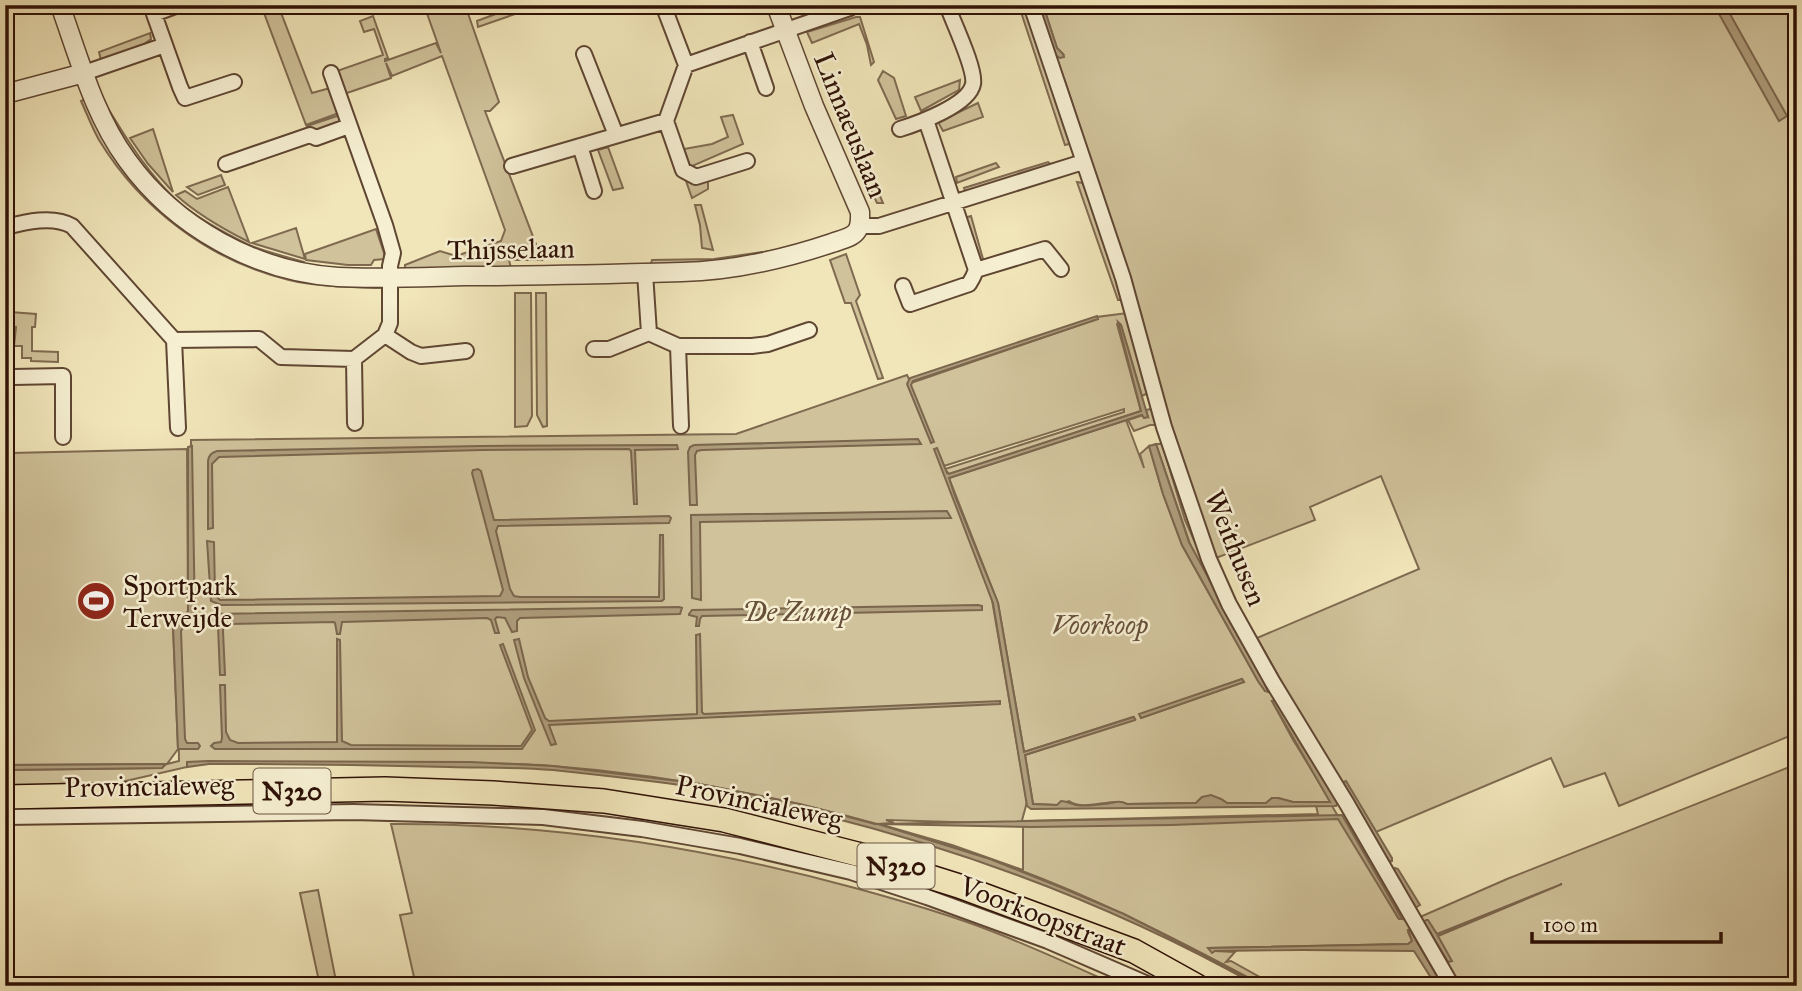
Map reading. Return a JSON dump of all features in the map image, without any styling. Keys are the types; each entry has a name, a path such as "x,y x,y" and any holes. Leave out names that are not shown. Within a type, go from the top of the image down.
{"highway":[{"name":"Provincialeweg","path":"5,797 385,789 604,801 724,820 857,854 959,886 1134,951 1197,986"}],"street":[{"name":"Thijsselaan","path":"60,5 103,119 127,160 146,184 191,224 225,245 282,267 337,276 533,276 707,271 748,266 807,251 853,235 860,226 879,226 1083,162"},
{"path":"178,5 154,13 185,98 234,82"},
{"name":"Linnaeuslaan","path":"776,5 814,106 860,212 860,226"},
{"path":"686,65 850,8 851,5"},
{"path":"900,129 926,120 954,105 969,93 973,83 972,71 947,5"},
{"path":"1031,5 1083,162"},
{"path":"665,10 686,65 666,121 683,170 696,177 747,161"},
{"path":"750,42 766,88"},
{"path":"5,94 85,73 164,45"},
{"path":"584,54 616,135"},
{"path":"174,340 259,339 281,357 354,359 385,335 390,323 390,266 393,253 331,73"},
{"path":"904,286 910,304 969,284 976,270 926,120"},
{"path":"512,166 666,121"},
{"path":"226,164 310,135 316,138 349,126"},
{"path":"580,146 594,191"},
{"name":"Weithusen","path":"1083,162 1123,278 1164,428 1209,559 1272,681 1353,814 1452,986"},
{"path":"5,227 57,221 72,226 174,340 178,428"},
{"path":"976,270 1048,244 1061,269"},
{"path":"645,273 649,333"},
{"path":"594,349 609,349 649,333 678,346 768,344 809,330"},
{"path":"385,335 421,356 466,351"},
{"path":"678,346 681,426"},
{"path":"354,359 355,423"},
{"path":"5,375 63,376 63,437"},
{"name":"Provincialeweg","path":"5,817 354,812 543,817 588,823"},
{"name":"Voorkoopstraat","path":"588,823 642,829 740,846 851,873 927,897 1048,941 1152,986"}],"green space":[{"path":"261,5 278,5 312,93 330,88 339,113 306,125"},
{"path":"424,5 465,5 499,102 490,111 485,111 542,260 509,260 511,268 405,269 405,265 440,251 456,256 501,241 505,230 442,56 392,76 386,63 391,78 344,94 334,72 383,55 374,29 364,32 360,21 373,16 388,58 385,61 436,43 441,53"},
{"path":"1028,5 1073,143 1065,145 1019,6"},
{"path":"1043,5 1797,5 1797,124 1789,128 1797,142 1797,733 1619,806 1605,773 1564,787 1551,758 1376,832 1346,782 1367,834 1257,638 1419,569 1381,476 1310,507 1315,520 1216,558 1171,435 1141,314 1065,81 1052,53 1063,54 1057,48"},
{"path":"517,6 521,12 478,27 477,21"},
{"path":"860,17 874,62 871,65 859,24 812,43 807,32"},
{"path":"150,33 151,39 143,45 101,60 99,52"},
{"path":"883,71 894,78 906,116 896,119 878,80"},
{"path":"960,80 959,90 921,111 915,97"},
{"path":"85,99 121,162 242,256 380,283 380,288 289,280 232,260 205,246 157,210 116,165 94,131 81,101"},
{"path":"978,103 983,117 943,131 938,122"},
{"path":"106,105 149,170 181,204 204,221 239,240 304,262 302,266 252,250 211,230 180,208 127,150 102,106"},
{"path":"340,115 339,121 331,126 308,130 307,126"},
{"path":"733,115 743,144 690,167 684,149 712,144 728,137 721,117"},
{"path":"153,129 173,192 148,164 130,138"},
{"path":"608,147 623,188 613,190 598,150"},
{"path":"1048,162 1053,166 966,193 964,188"},
{"path":"866,163 883,203 877,203 860,166"},
{"path":"996,163 999,167 957,183 956,177"},
{"path":"221,175 225,185 198,195 187,187"},
{"path":"686,181 708,181 708,189 692,198"},
{"path":"1077,182 1083,183 1124,300 1118,300"},
{"path":"228,187 249,242 211,221 176,195 185,191 197,199"},
{"path":"695,205 701,205 713,250 702,248"},
{"path":"971,216 983,259 978,261 964,218"},
{"path":"296,228 305,259 252,243"},
{"path":"376,229 384,259 374,260 371,265 306,260 305,254"},
{"path":"777,250 777,254 722,263 650,267 652,260 714,259"},
{"path":"846,254 860,295 856,301 883,378 878,379 851,303 845,303 830,260"},
{"path":"515,293 531,293 532,416 527,426 515,427"},
{"path":"536,293 546,293 547,426 543,427 537,415"},
{"path":"10,312 36,314 35,327 32,327 32,351 58,352 58,362 22,358 22,346 14,346 16,327 8,325"},
{"name":"De Zump","path":"1127,313 1148,393 1142,396 1121,325 1117,324 1141,411 949,474 945,469 1124,412 1124,409 944,466 937,449 992,600 1027,802 1021,824 886,820 894,823 879,824 952,845 1023,870 1023,821 1318,814 1316,806 1332,806 1398,918 1402,919 1347,824 1353,823 1444,981 1440,981 1410,931 1408,932 1412,941 1408,944 1209,948 1235,952 1226,962 1231,961 1276,986 1264,986 1129,917 1060,886 989,859 824,810 655,777 503,763 188,763 187,767 104,786 5,787 5,770 162,768 165,764 5,765 5,515 11,514 11,453 187,449 188,611 184,617 178,618 173,627 178,749 167,764 179,761 177,628 190,613 191,440 736,434 907,375 911,383 1097,317"},
{"path":"1151,409 1156,425 1134,431 1128,420 1143,415 1148,417 1146,410"},
{"name":"Voorkoop","path":"1126,420 1144,468 1140,454 1149,446 1182,545 1258,681 1265,691 1269,691 1191,547 1156,444 1162,444 1185,520 1213,583 1280,701 1272,701 1331,802 1293,802 1272,798 1266,803 1227,803 1221,799 1202,797 1196,803 1113,802 1083,805 1069,801 1057,805 1033,804 1025,755 1135,719 1133,717 1024,752 998,603 949,478","holes":["1242,679 1244,682 1141,718 1140,715"]},
{"path":"1797,764 1797,986 1460,986 1420,917 1507,879"},
{"path":"391,824 567,833 683,849 798,873 905,902 986,929 1118,986 416,986 400,915 412,913"},
{"path":"318,890 337,986 320,986 300,893"}],"shaded area":[{"path":"1036,5 1043,5 1057,48 1064,57 1060,58 1052,53"},
{"path":"1714,5 1725,5 1787,116 1779,121"},
{"path":"1097,316 1098,319 913,381 911,385 934,442 931,443 907,384 910,378"},
{"path":"1118,322 1148,417 1144,418 1142,415 949,478 998,603 1024,752 1134,717 1135,720 1025,755 1033,804 1057,805 1061,801 1084,806 1118,802 1196,803 1202,797 1211,795 1227,803 1266,803 1272,798 1293,802 1330,802 1272,701 1276,700 1338,802 1336,806 1031,809 1027,806 993,603 934,449 937,448 949,474 1141,411"},
{"path":"918,439 921,444 697,451 697,505 690,505 688,452 694,445"},
{"path":"1156,444 1189,542 1268,692 1258,681 1182,545 1149,446"},
{"path":"677,445 678,449 635,450 637,504 634,504 629,449 219,457 212,464 213,528 208,529 208,461 211,454 217,451"},
{"path":"192,446 195,621 184,626 181,631 185,739 187,743 198,743 200,746 198,749 178,749 173,626 188,611 188,447"},
{"path":"478,469 481,471 494,520 671,518 669,523 498,526 496,531 514,596 659,597 660,535 663,535 664,599 221,605 211,601 207,541 214,542 215,595 220,600 500,596 503,590 472,473"},
{"path":"947,511 951,518 700,522 701,600 692,598 691,515"},
{"path":"982,606 982,610 702,616 699,626 696,626 697,617 689,615 692,610"},
{"path":"682,608 680,614 520,618 517,621 517,631 512,632 505,618 497,617 495,619 499,633 495,633 491,620 487,618 342,622 340,634 337,634 334,622 229,624 224,626 223,631 225,675 220,675 218,626 210,621 209,616 212,614"},
{"path":"700,634 704,714 1000,701 1000,704 549,725 556,744 551,745 524,678 514,640 519,639 528,677 545,718 549,721 697,714 696,635"},
{"path":"337,639 340,640 342,741 351,745 521,746 532,730 500,645 503,644 535,730 522,749 215,749 211,746 221,742 222,738 220,685 225,685 226,732 230,740 238,743 337,742"},
{"path":"1242,679 1244,682 1141,718 1139,714"},
{"path":"187,762 471,762 553,766 695,783 800,804 875,824 1342,815 1402,919 1399,919 1338,819 1032,827 878,824 990,859 1124,914 1264,986 1258,986 1100,908 991,866 879,830 710,789 540,769 269,764 209,764 187,767"},
{"path":"166,764 162,768 5,770 5,765"},
{"path":"1346,781 1392,861 1389,862 1341,783"},
{"path":"1395,868 1420,905 1415,908 1393,871"},
{"path":"1562,884 1438,936 1452,961 1448,962 1424,922 1428,920 1437,934"},
{"path":"1408,930 1439,979 1438,983 1435,984 1414,951 1212,953 1208,948 1408,944 1412,941"}],"place":[{"name":"Sportpark Terweijde","path":"96,601"}]}
